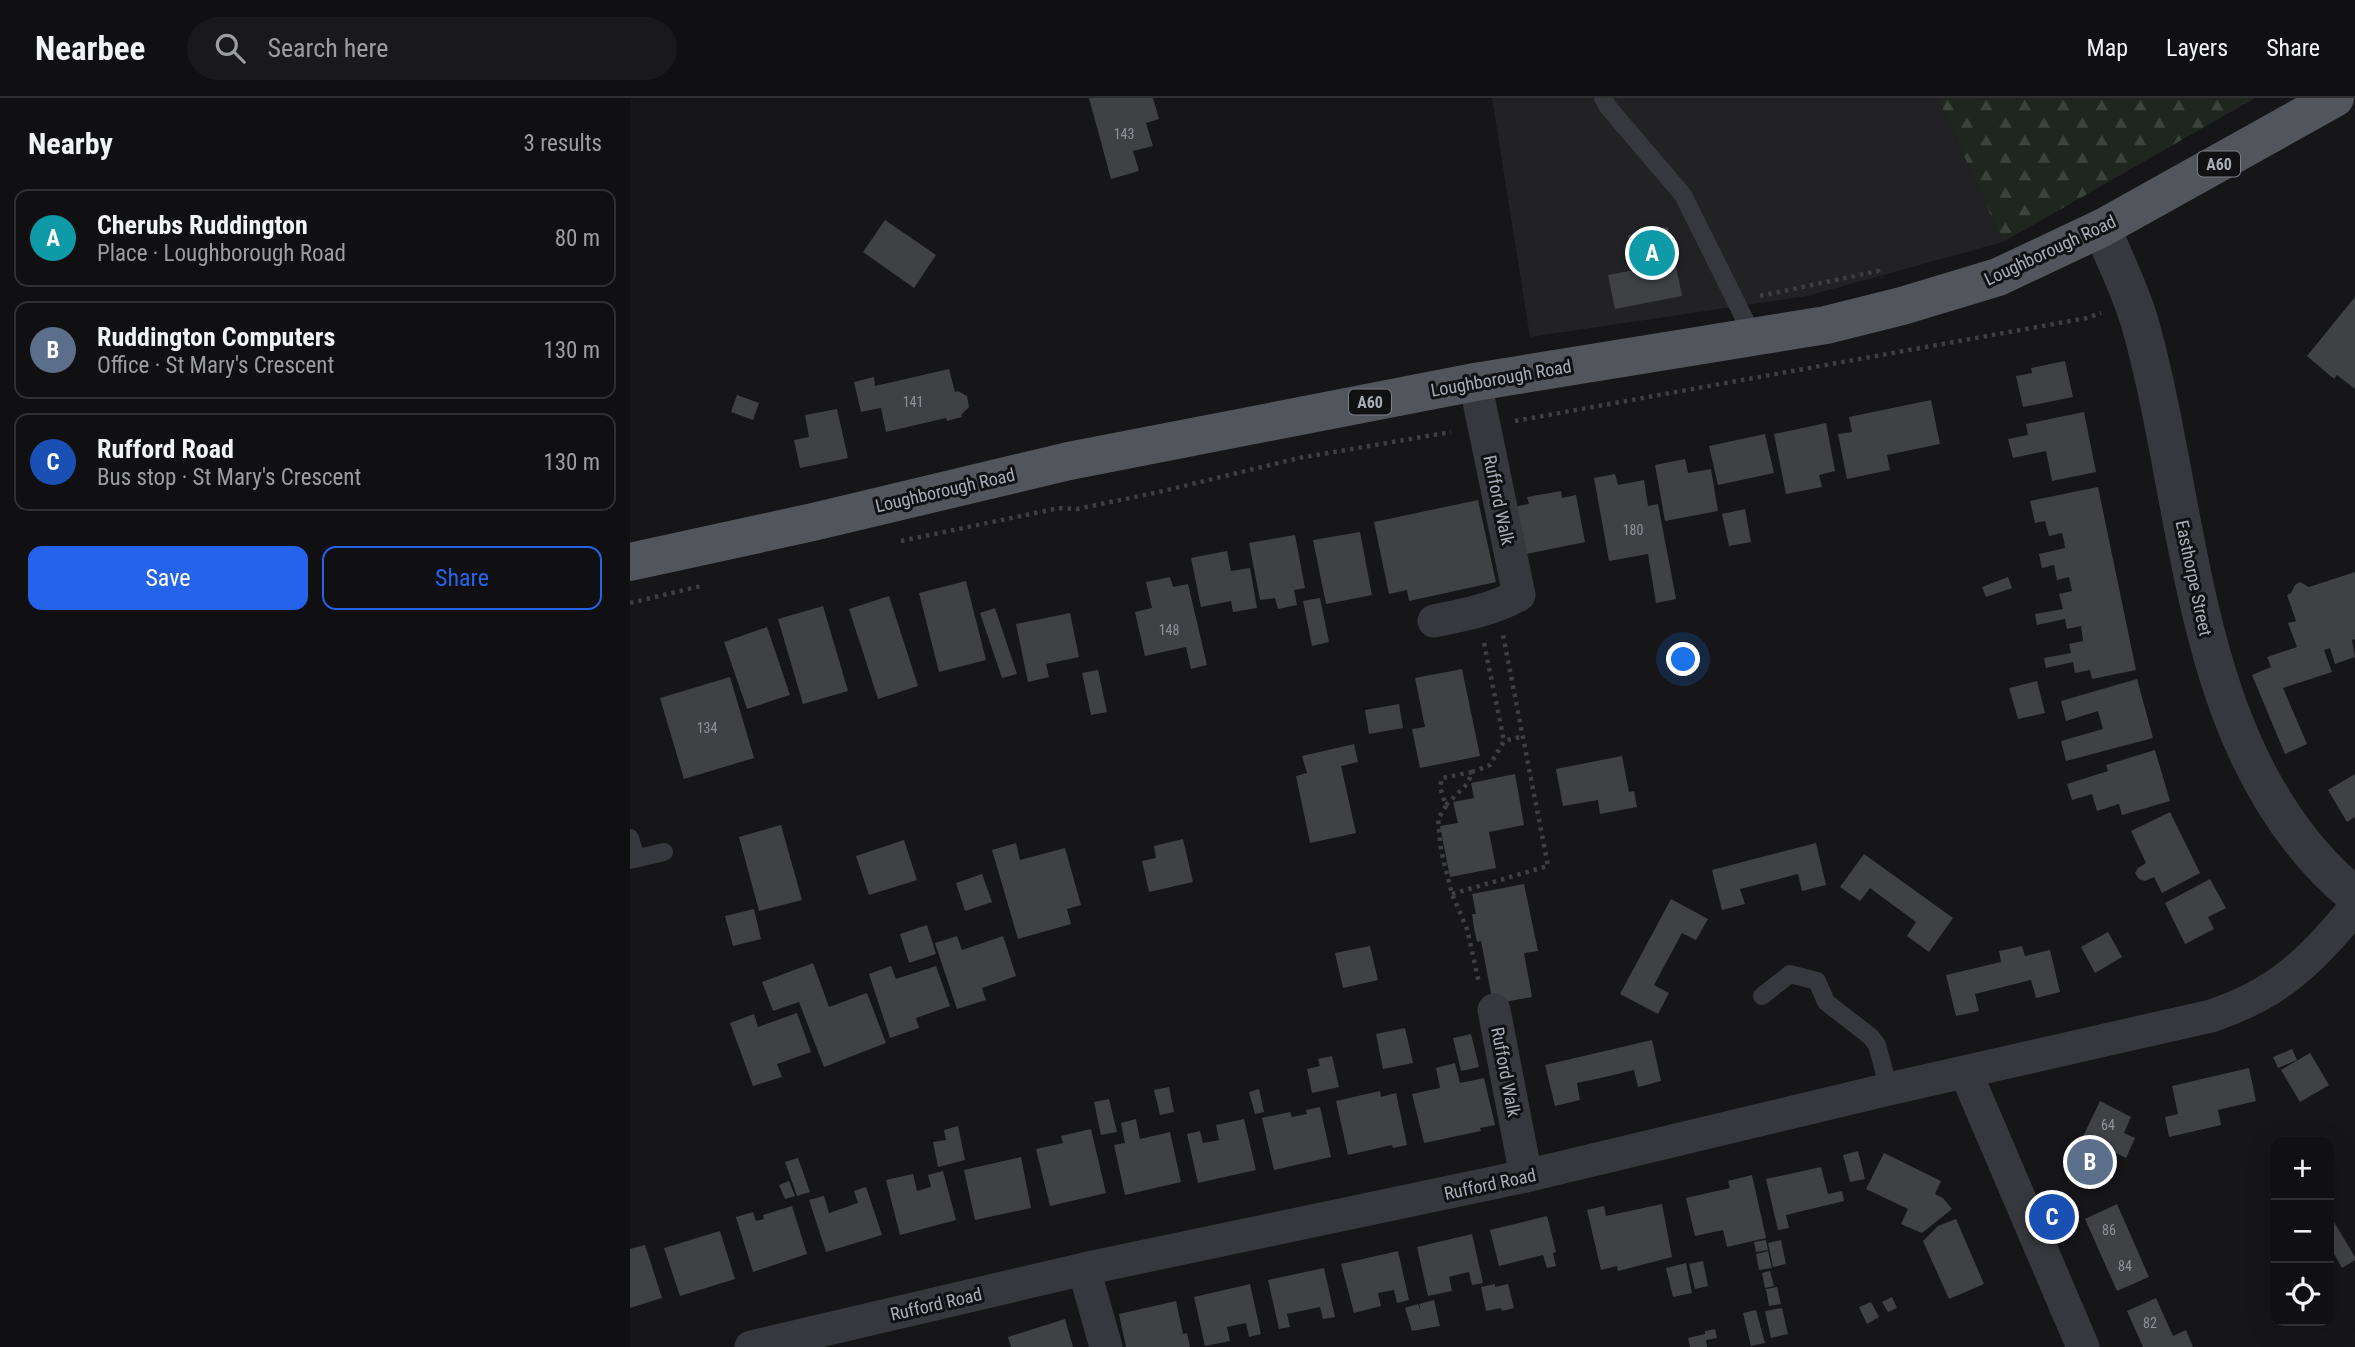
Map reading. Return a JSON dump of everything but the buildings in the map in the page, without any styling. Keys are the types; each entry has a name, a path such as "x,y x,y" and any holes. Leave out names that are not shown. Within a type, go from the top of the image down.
{"main road":[{"name":"Loughborough Road","path":"630,562 1069,461 1475,382 1826,325 1902,306 1998,277 2102,228 2335,98"}],"street":[{"name":"Easthorpe Street","path":"2102,228 2141,326 2199,608 2228,705 2252,761 2292,827 2331,874 2355,896"},
{"name":"Rufford Walk","path":"1475,382 1519,595 1488,610"},
{"path":"1434,621 1488,610"},
{"name":"Rufford Road","path":"751,1347 1084,1269 1526,1176 1889,1089 2211,1016 2247,1003 2302,966 2355,908"},
{"name":"Rufford Walk","path":"1494,1010 1526,1176"},
{"path":"1966,1073 2083,1347"},
{"path":"1084,1269 1107,1347"}],"lane":[{"path":"1611,101 1684,195 1753,336"},
{"path":"630,838 633,859 664,852"},
{"path":"1762,996 1790,974 1817,981 1826,1002 1871,1037 1877,1045 1889,1089"}],"path":[{"path":"888,544 1059,508 1077,509 1299,458 2087,318 2132,302"},
{"path":"630,603 707,585"},
{"path":"1488,610 1504,741 1524,736"},
{"path":"1452,894 1548,866 1524,736 1488,610"},
{"name":"Rufford Walk","path":"1446,806 1440,787 1442,778 1490,765 1504,741"},
{"name":"Rufford Walk","path":"1472,772 1468,783 1446,806 1438,819 1441,849 1452,894 1466,929 1483,1005 1494,1010"}],"shaded area":[{"path":"1492,98 1938,98 2003,242 1807,296 1530,337"}],"green space":[{"path":"1938,98 2255,98 2003,242"}],"place":[{"name":"Cherubs Ruddington","path":"1652,253"},
{"name":"Ruddington Computers","path":"2090,1162"},
{"name":"Rufford Road","path":"2052,1217"}]}
